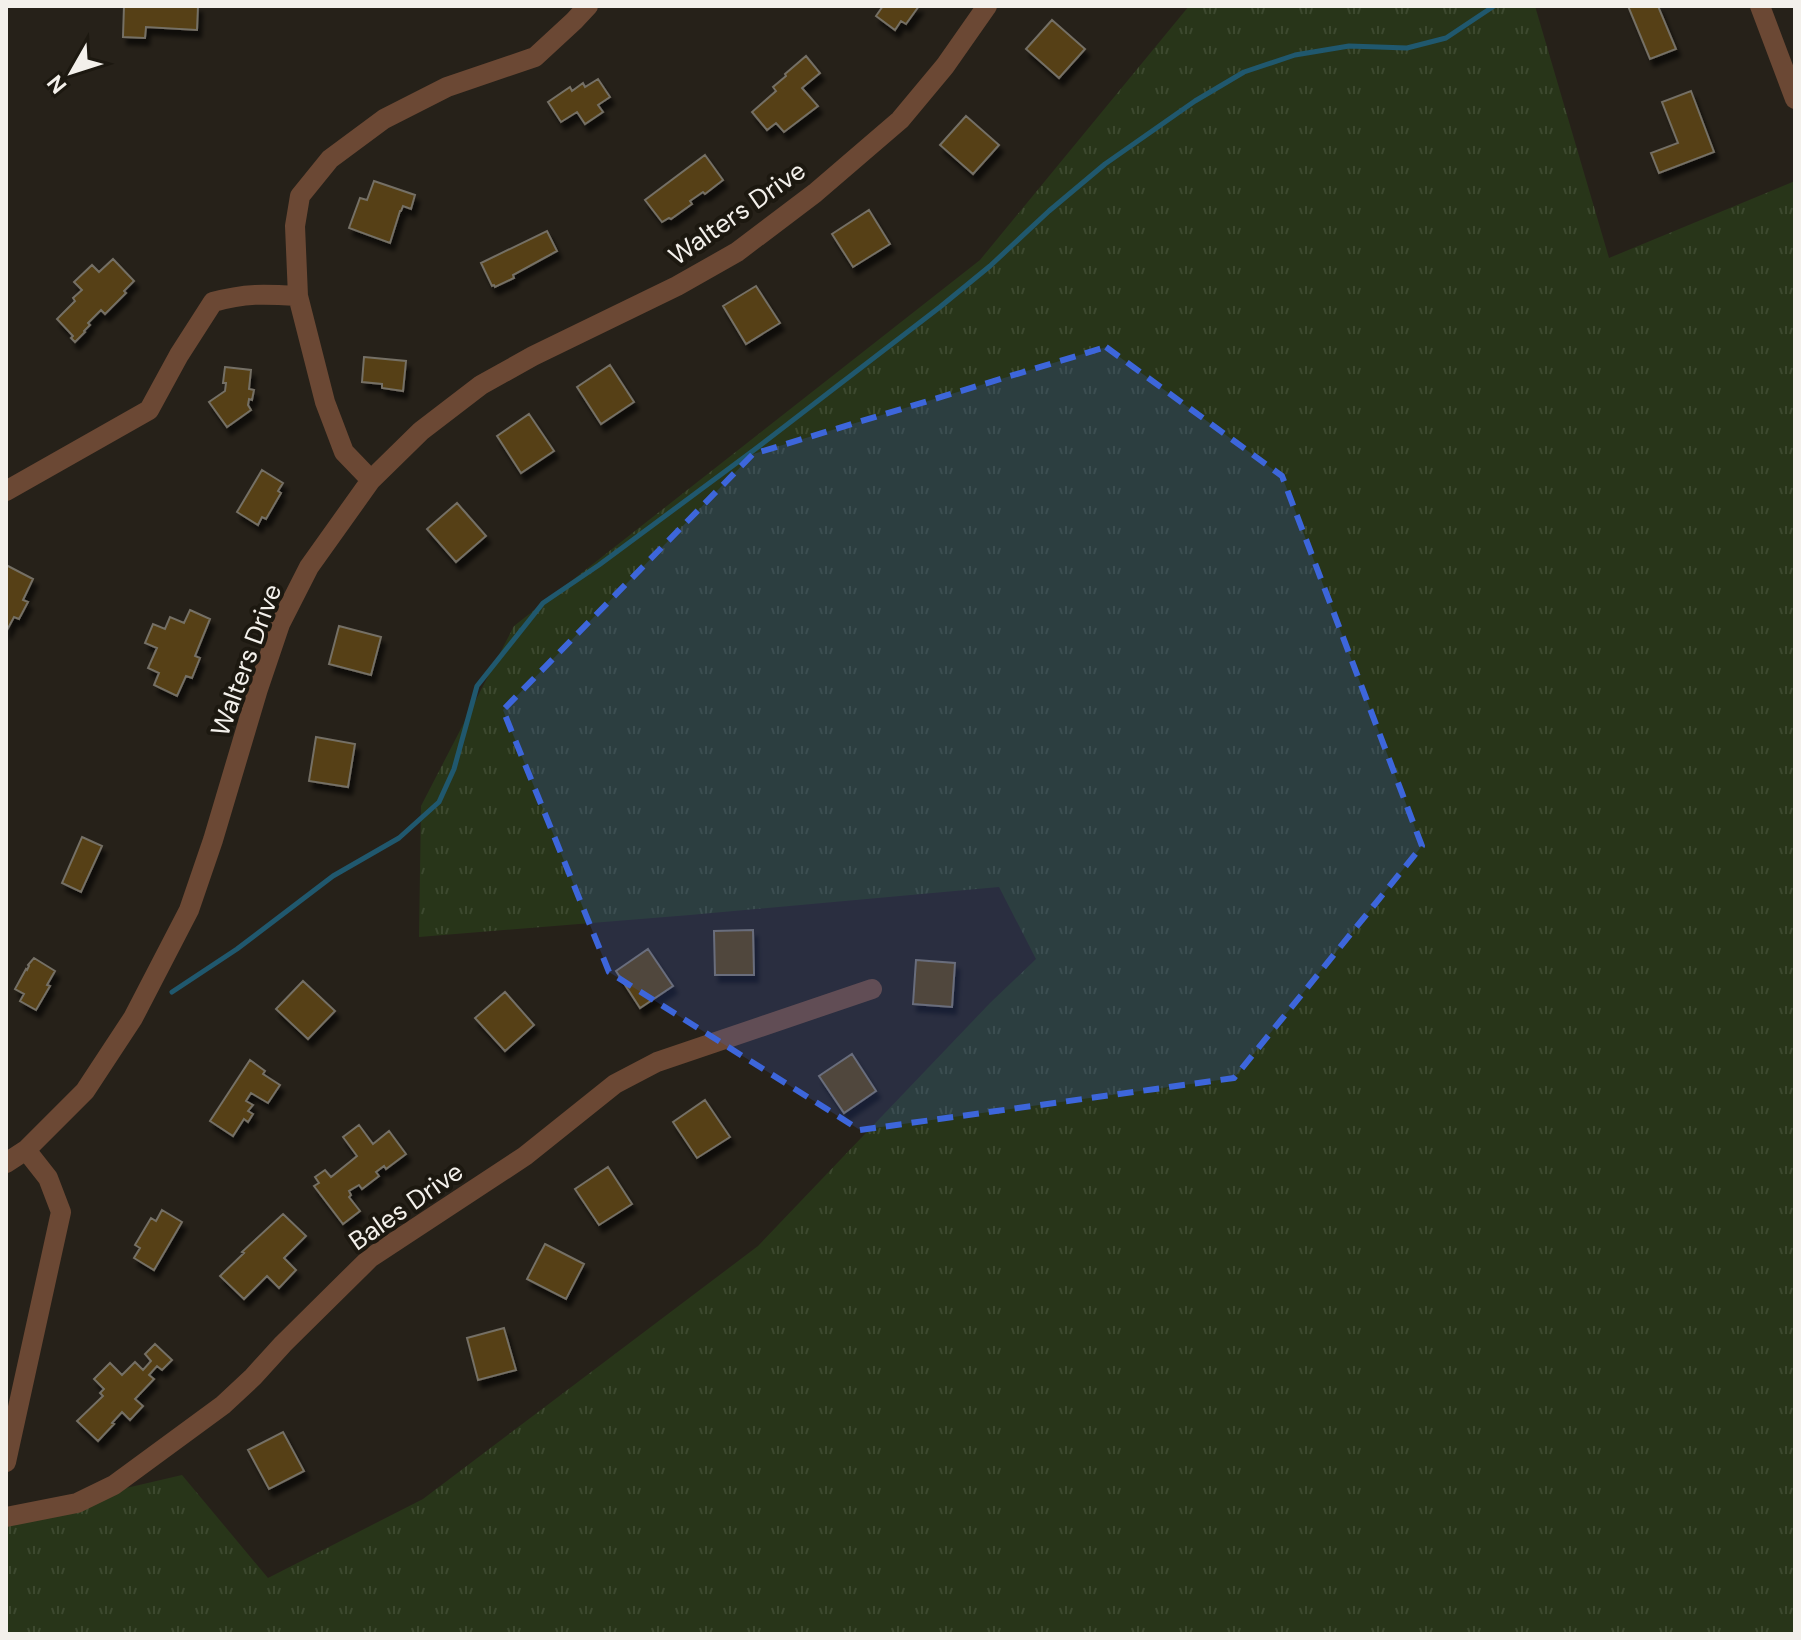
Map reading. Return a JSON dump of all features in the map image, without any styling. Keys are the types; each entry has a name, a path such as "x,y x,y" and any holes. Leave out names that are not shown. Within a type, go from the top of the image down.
{"street":[{"path":"371,480 344,452 325,402 298,296 295,226 300,196 330,159 384,119 447,87 535,57 588,6"},
{"name":"Walters Drive","path":"6,1163 26,1150 85,1091 133,1018 189,910 280,624 309,567 371,480 421,431 481,385 533,356 677,286 737,252 815,193 900,120 945,66 987,6"},
{"path":"1760,6 1795,99"},
{"path":"6,491 149,410 213,302 257,293 298,296"},
{"name":"Bales Drive","path":"6,1517 77,1503 114,1485 223,1405 370,1258 525,1156 615,1084 657,1062 872,989"},
{"path":"6,1462 61,1212 48,1178 26,1150"}],"highlighted area":[{"path":"1106,347 1282,476 1422,846 1234,1078 860,1130 609,972 503,710 753,454"}],"green space":[{"path":"1189,6 1535,6 1609,258 1795,181 1795,1634 6,1634 6,1516 182,1475 268,1578 423,1499 758,1246 990,1003 1036,959 999,887 419,937 421,806 514,626 980,260"}],"building":[{"path":"124,6 198,6 197,30 146,27 145,38 123,37"},
{"path":"883,6 919,6 906,24 901,21 895,30 876,16"},
{"path":"1628,6 1658,6 1676,49 1650,59"},
{"path":"1052,20 1085,49 1059,78 1026,49"},
{"path":"806,56 820,73 802,88 818,106 784,132 776,123 767,130 752,112 776,91 773,87"},
{"path":"598,79 610,97 598,105 603,112 585,124 577,112 561,122 548,102 570,87 572,91 583,83 585,87"},
{"path":"1691,91 1714,152 1659,173 1651,153 1678,143 1662,102"},
{"path":"966,116 999,145 973,174 940,145"},
{"path":"705,155 723,180 690,201 692,204 671,219 662,222 645,200"},
{"path":"374,181 415,195 411,209 403,206 400,211 390,243 349,228 360,198 367,200"},
{"path":"869,210 890,244 853,267 832,234"},
{"path":"547,231 557,251 513,275 514,278 492,286 481,263"},
{"path":"113,259 134,281 105,314 101,310 88,323 90,325 75,342 57,319 82,290 74,282 92,265 99,272"},
{"path":"756,286 780,323 746,344 723,306"},
{"path":"364,357 406,361 403,391 362,382"},
{"path":"610,365 634,402 601,424 577,387"},
{"path":"225,367 251,370 249,389 254,390 248,405 251,410 227,427 209,402 225,391"},
{"path":"529,414 554,451 521,473 497,436"},
{"path":"262,470 283,483 278,491 281,493 266,519 262,517 258,525 237,512"},
{"path":"457,503 486,536 456,562 427,529"},
{"path":"6,565 33,579 23,600 28,602 19,619 14,617 6,632"},
{"path":"190,610 210,619 195,656 200,658 192,678 186,676 177,696 154,685 159,673 148,668 157,648 145,643 153,624 165,629 170,617 184,623"},
{"path":"339,626 381,637 371,675 329,664"},
{"path":"316,737 355,744 348,787 309,781"},
{"path":"82,837 102,846 81,892 62,883"},
{"path":"753,930 754,975 715,975 714,931"},
{"path":"648,949 673,986 640,1008 616,971"},
{"path":"34,958 55,971 36,1010 20,1001 24,994 15,989"},
{"path":"916,960 955,963 952,1007 913,1004"},
{"path":"303,981 335,1011 308,1039 276,1009"},
{"path":"505,992 534,1025 505,1051 475,1018"},
{"path":"852,1054 876,1091 844,1113 819,1076"},
{"path":"250,1060 265,1071 263,1074 280,1085 268,1103 251,1093 246,1101 253,1105 248,1111 253,1114 248,1122 244,1119 233,1136 210,1121"},
{"path":"705,1100 730,1137 697,1158 673,1122"},
{"path":"359,1125 373,1144 389,1131 406,1154 386,1169 384,1166 376,1172 379,1176 362,1189 359,1185 349,1191 349,1197 360,1211 343,1224 314,1186 319,1183 315,1177 325,1170 331,1177 357,1156 343,1137"},
{"path":"608,1167 632,1204 599,1225 575,1189"},
{"path":"162,1210 182,1222 154,1270 134,1258 140,1248 135,1245 151,1218 156,1221"},
{"path":"283,1214 306,1236 284,1258 296,1270 279,1288 267,1276 244,1299 220,1276"},
{"path":"545,1244 584,1264 566,1299 527,1279"},
{"path":"504,1328 516,1370 478,1380 467,1338"},
{"path":"155,1344 172,1360 162,1370 157,1366 149,1375 154,1379 135,1399 143,1406 130,1420 122,1412 98,1441 77,1421 103,1396 100,1393 104,1389 94,1379 110,1363 122,1375 135,1362 143,1370 151,1361 145,1354"},
{"path":"283,1432 304,1471 269,1489 248,1450"}],"waterway":[{"path":"172,992 237,949 333,876 399,838 439,802 454,769 477,686 543,603 754,450 940,307 1105,164 1195,101 1244,72 1295,55 1349,46 1407,48 1446,38 1494,6"}]}
